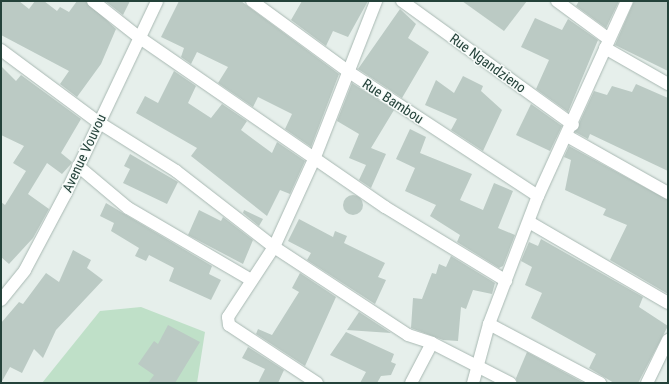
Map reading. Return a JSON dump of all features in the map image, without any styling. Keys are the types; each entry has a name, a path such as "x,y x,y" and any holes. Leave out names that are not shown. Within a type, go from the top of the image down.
{"street":[{"path":"93,1 140,38 315,157 385,207 506,281"},
{"name":"Avenue Vouvou","path":"1,300 25,270 78,166 157,1"},
{"name":"Rue Bambou","path":"252,1 349,72 538,196"},
{"path":"317,383 229,325 228,317 274,246 315,157 376,1"},
{"name":"Rue Ngandzieno","path":"402,1 573,125"},
{"path":"558,1 607,44 668,84"},
{"path":"473,383 480,367 489,324 538,196 573,125 627,1"},
{"path":"1,50 98,122 176,171 274,246 408,335 432,343 510,383"},
{"path":"567,136 668,193"},
{"path":"78,166 128,208 251,280"},
{"path":"529,222 668,303"},
{"path":"489,324 600,383"},
{"path":"647,383 668,340"},
{"path":"411,383 432,343"}],"green space":[{"path":"141,307 205,332 197,383 42,383 100,311"}],"building":[{"path":"1,1 19,1 29,9 35,1 44,1 57,11 60,7 69,12 77,1 86,1 116,29 101,64 77,97 60,84 69,71 1,35"},
{"path":"105,1 130,1 123,15"},
{"path":"179,1 241,1 339,74 311,147 285,129 292,114 258,97 253,107 218,83 228,67 197,52 191,64 181,57 184,48 161,37"},
{"path":"302,1 368,1 348,37 333,31 326,46 291,20"},
{"path":"462,1 527,1 504,31"},
{"path":"579,1 619,1 606,28 576,6"},
{"path":"634,1 668,1 668,71 615,45"},
{"path":"400,9 416,24 408,38 429,52 402,98 358,69"},
{"path":"535,18 562,30 568,19 598,40 568,112 536,89 549,60 521,47"},
{"path":"1,66 16,81 21,75 81,119 61,153 72,162 71,164 62,174 47,163 28,194 49,209 33,238 9,264 1,257 1,202 5,205 26,171 13,163 24,146 1,135"},
{"path":"174,71 196,86 188,103 211,118 222,104 247,121 241,130 272,153 277,142 305,161 290,194 280,190 267,216 191,156 197,148 136,113 145,96 158,103"},
{"path":"463,76 483,86 481,91 502,110 483,151 451,130 457,119 425,105 436,80 454,93"},
{"path":"352,83 394,110 371,148 386,154 371,188 359,180 366,165 349,158 359,134 337,121"},
{"path":"636,84 668,98 668,171 590,134 588,139 575,132 594,91 607,95 612,86 632,92"},
{"path":"531,104 562,126 550,151 516,135"},
{"path":"410,129 426,137 420,153 472,174 460,200 483,210 494,183 513,191 498,228 515,235 503,266 499,268 457,242 460,235 430,216 436,205 405,191 415,168 396,159"},
{"path":"569,146 668,200 668,294 610,260 627,225 603,215 606,209 565,190 571,160 564,157"},
{"path":"130,154 178,182 167,204 123,183 130,169 124,166"},
{"path":"353,195 360,198 363,205 360,212 353,215 346,212 343,205 346,198"},
{"path":"106,203 212,266 209,274 221,280 211,300 169,281 174,268 149,255 146,261 135,256 139,248 111,231 114,223 100,216"},
{"path":"199,210 221,221 223,217 253,240 243,264 188,235"},
{"path":"244,210 263,219 259,226 243,213"},
{"path":"299,219 333,237 335,231 347,236 344,243 385,263 378,277 386,280 375,304 307,260 311,253 288,241"},
{"path":"541,239 643,297 639,307 668,326 638,383 614,383 589,368 596,354 531,318 542,293 525,285 532,267 521,261 529,242 538,246"},
{"path":"73,250 91,260 87,268 103,280 56,330 43,358 34,349 22,373 10,367 1,383 1,323 19,302 23,304 46,273 59,282"},
{"path":"451,256 495,283 492,294 473,290 466,309 461,307 458,341 443,340 411,328 413,298 422,299 432,273 436,274 439,264 446,267"},
{"path":"300,273 336,297 305,366 256,334 258,329 272,335 299,292 292,288"},
{"path":"359,312 391,333 347,330"},
{"path":"168,325 200,342 175,383 148,383 154,375 138,364 154,341 158,344"},
{"path":"346,332 394,354 391,362 396,364 391,375 381,376 377,383 360,383 366,372 330,355"},
{"path":"248,347 284,370 278,383 258,383 265,369 242,358"},
{"path":"527,352 584,383 517,383 516,378"}]}
